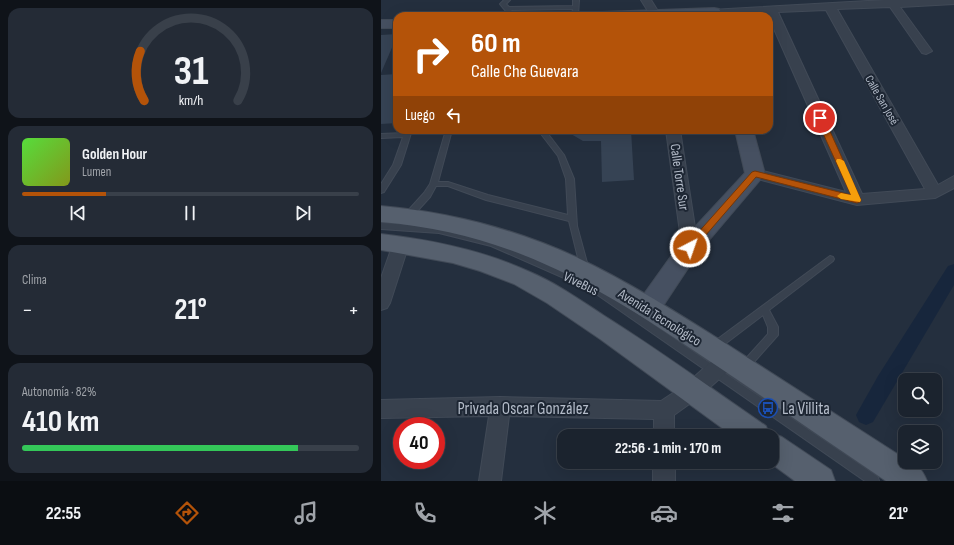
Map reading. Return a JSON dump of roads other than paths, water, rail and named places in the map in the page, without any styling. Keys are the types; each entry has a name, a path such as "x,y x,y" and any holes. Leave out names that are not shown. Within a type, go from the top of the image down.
{"main road":[{"name":"Avenida Tecnológico","path":"381,214 408,216 461,227 511,241 565,262 585,272 648,308 724,362 912,481"},
{"path":"391,243 451,254 492,266 522,278 548,292 617,336 746,429"},
{"path":"779,452 820,481"}],"street":[{"path":"646,0 654,12"},
{"path":"705,0 714,12"},
{"path":"743,12 891,2 954,1"},
{"path":"891,2 926,51"},
{"name":"Calle San José","path":"830,7 935,193"},
{"path":"773,14 857,200"},
{"path":"381,24 393,24"},
{"name":"Calle Torre Sur","path":"674,134 690,247"},
{"path":"745,134 755,174"},
{"path":"755,174 857,200 935,193 954,181"},
{"path":"648,308 690,247 755,174"},
{"path":"381,303 391,243"},
{"path":"664,429 664,410 692,391 724,362"},
{"path":"490,481 500,406"},
{"name":"Privada Oscar González","path":"381,409 500,406 664,410"},
{"path":"664,469 664,481"}],"lane":[{"path":"507,0 503,4 510,12"},
{"path":"575,12 576,0"},
{"path":"508,9 576,7"},
{"path":"381,136 394,134"},
{"path":"381,190 397,165 407,134"},
{"path":"408,216 427,195 434,184 448,134"},
{"path":"544,134 561,155 570,179 572,219 585,272"},
{"path":"434,184 448,184 486,197 572,219"},
{"name":"ViveBus","path":"381,226 439,230 493,244 592,286 724,362 874,481"},
{"path":"724,362 764,309 830,259"},
{"path":"724,362 773,335 773,327 764,309"}],"waterway":[{"path":"866,415 954,271"}],"place":[{"name":"La Villita","path":"768,408"}]}
